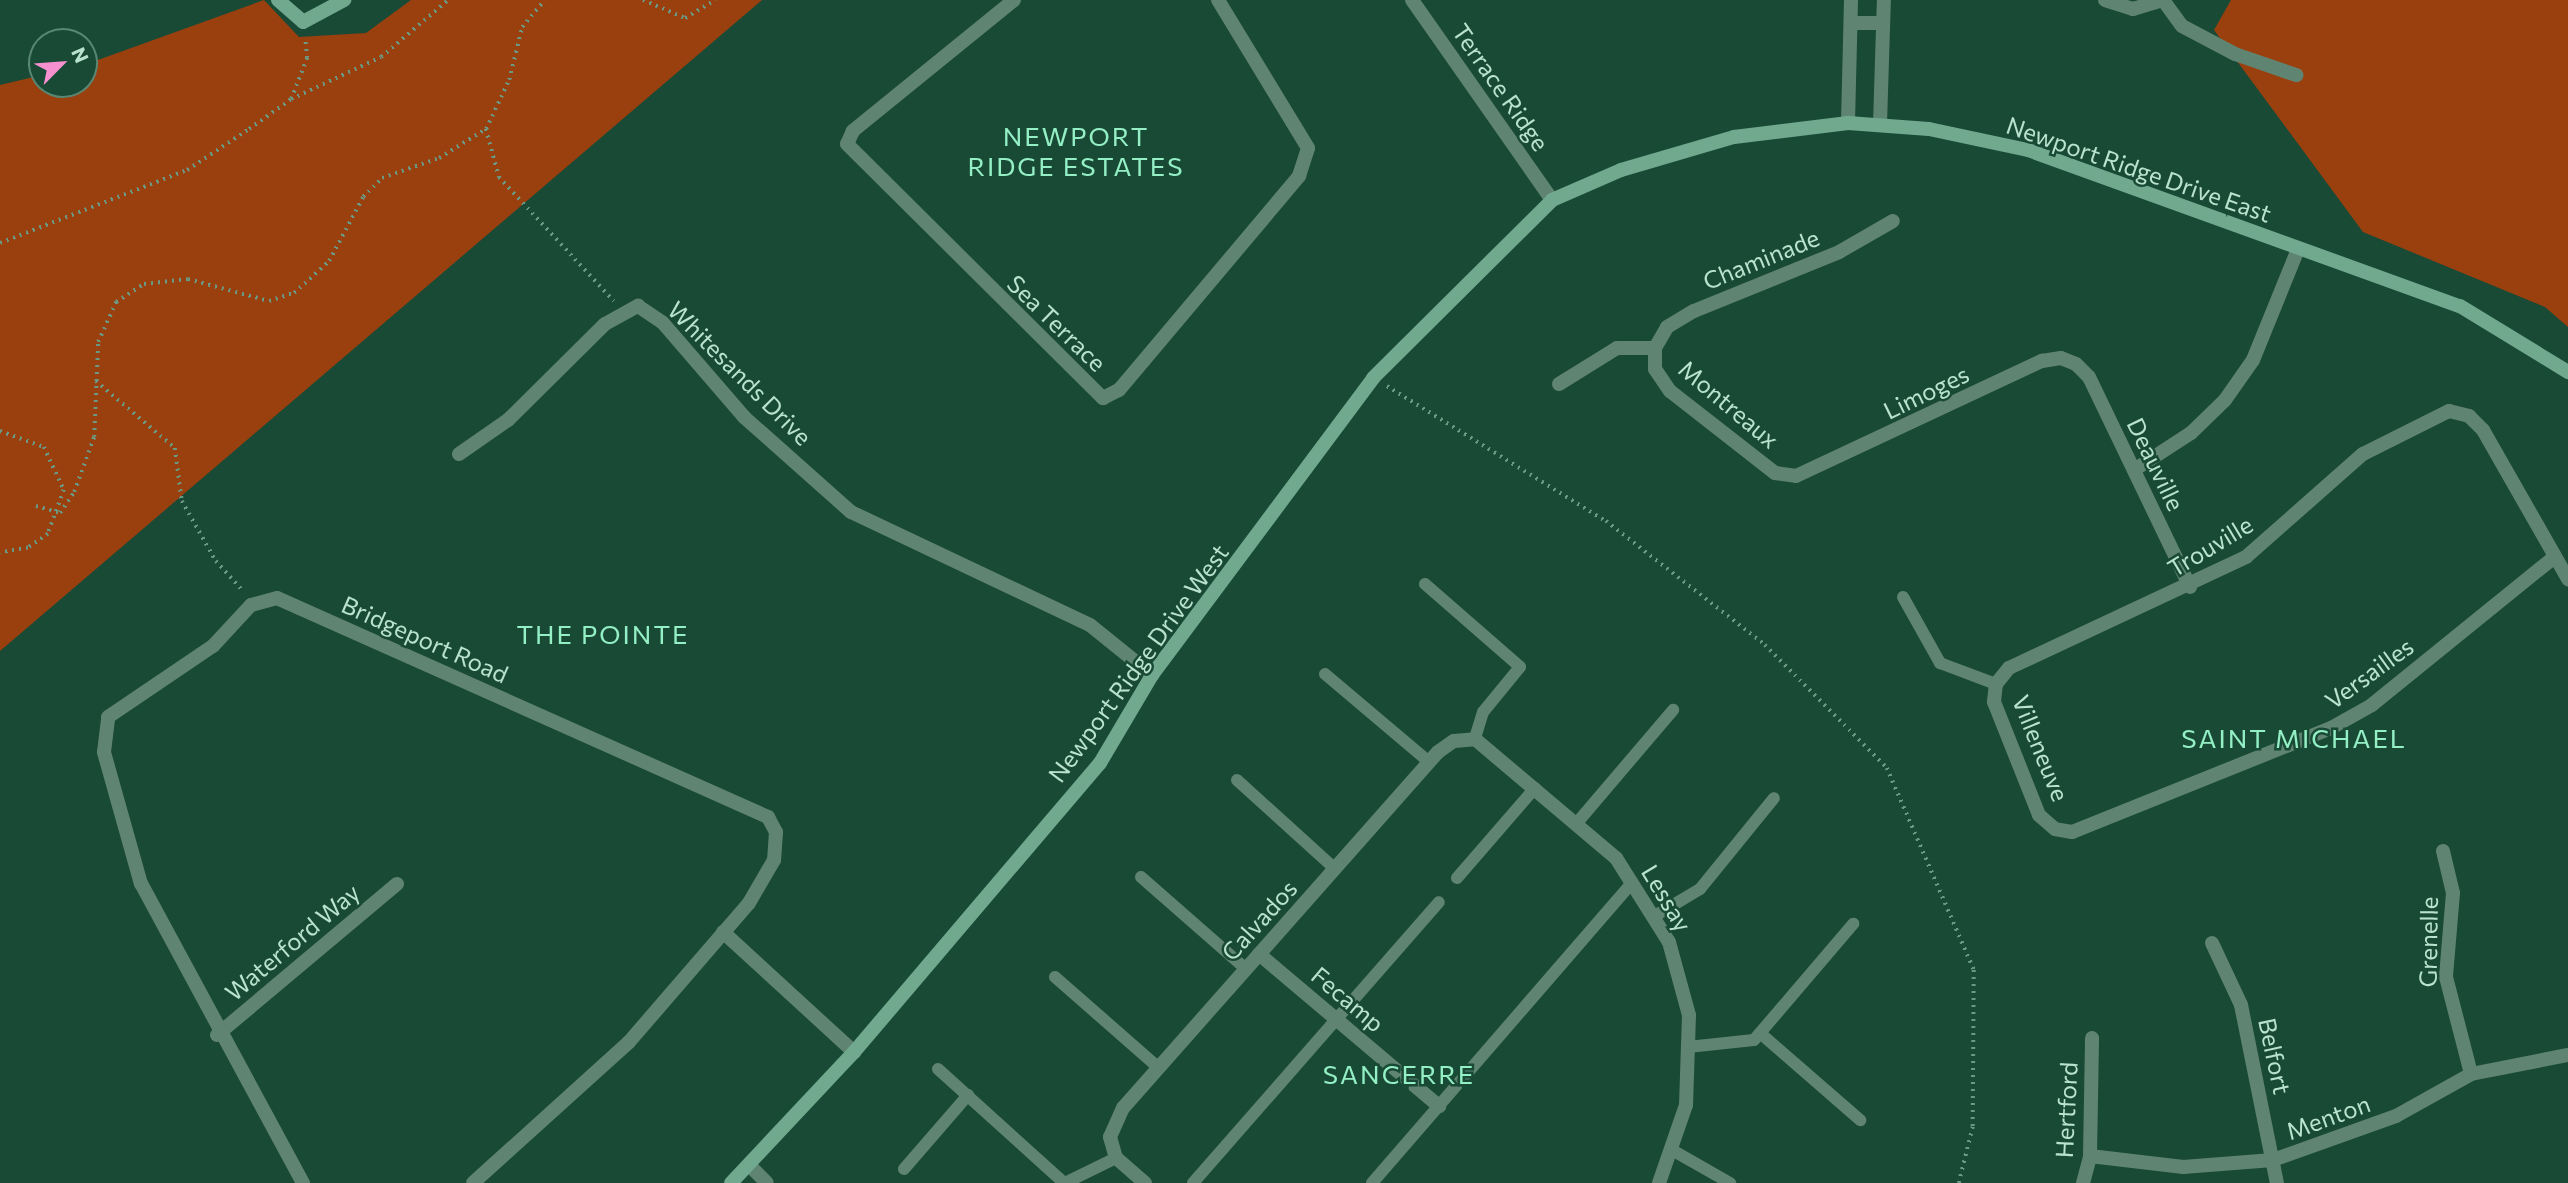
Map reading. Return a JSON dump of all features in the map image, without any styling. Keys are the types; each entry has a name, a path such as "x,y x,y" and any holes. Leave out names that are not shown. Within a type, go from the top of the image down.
{"street":[{"path":"278,0 303,22 344,0"},
{"name":"Sea Terrace","path":"1014,0 853,131 847,144 855,159 1103,397 1119,390 1299,176 1308,148 1220,1"},
{"name":"Terrace Ridge","path":"1412,0 1552,201"},
{"path":"1848,123 1851,0"},
{"path":"1880,124 1884,0"},
{"path":"2105,0 2133,9 2162,0 2182,26 2235,54 2296,75"},
{"path":"1852,23 1883,23"},
{"name":"Newport Ridge Drive East","path":"1552,201 1700,145 1848,123 1880,124 2028,150 2460,306 2568,372"},
{"name":"Newport Ridge Drive West","path":"731,1183 854,1052 1100,762 1152,675 1373,378 1552,201"},
{"name":"Chaminade","path":"1655,348 1667,327 1694,311 1839,252 1893,221"},
{"path":"2134,471 2191,433 2225,400 2253,360 2298,249"},
{"name":"Whitesands Drive","path":"623,314 638,306 663,323 744,417 851,512 1090,625 1152,675"},
{"path":"459,454 508,420 623,314"},
{"path":"1559,384 1617,348 1655,348"},
{"name":"Montreaux","path":"1655,348 1655,369 1671,391 1775,473 1796,476"},
{"name":"Limoges","path":"1796,476 2042,361 2061,358 2076,364"},
{"name":"Deauville","path":"2076,364 2089,377 2190,587"},
{"name":"Trouville","path":"2009,668 2190,587 2246,557 2363,454 2449,411 2469,416 2483,430 2553,559"},
{"path":"2553,559 2568,579"},
{"name":"Versailles","path":"2072,832 2331,728 2372,705 2553,559"},
{"name":"Bridgeport Road","path":"251,605 277,598 768,817 776,832 774,860 723,932 629,1042 472,1183"},
{"path":"251,605 212,646 108,717 104,752 141,884 217,1035 303,1183"},
{"name":"Villeneuve","path":"2009,668 1996,684 1994,702 2039,814 2055,829 2072,832"},
{"name":"Calvados","path":"1116,1158 1110,1138 1123,1108 1429,762 1454,741 1475,739"},
{"name":"Lessay","path":"1475,739 1616,859 1669,942 1682,991 1688,1047 1686,1105 1659,1183"},
{"name":"Grenelle","path":"2443,851 2453,893 2446,977 2471,1074"},
{"name":"Waterford Way","path":"217,1035 397,884"},
{"path":"723,932 854,1052"},
{"name":"Belfort","path":"2212,943 2241,1005 2277,1183"},
{"name":"Fecamp","path":"1259,954 1439,1106"},
{"name":"Hertford","path":"2083,1183 2090,1156 2092,1038"},
{"name":"Menton","path":"2090,1156 2183,1167 2273,1160 2396,1116 2471,1074 2568,1055"},
{"path":"1116,1158 1144,1183"},
{"path":"749,1165 767,1183"}],"lane":[{"path":"1425,584 1520,667 1483,712 1475,739"},
{"path":"1903,597 1940,663 1996,684"},
{"path":"1325,674 1429,762"},
{"path":"1576,824 1673,710"},
{"path":"1237,780 1335,869"},
{"path":"1457,878 1535,788"},
{"path":"1653,917 1700,889 1774,798"},
{"path":"1141,877 1246,969"},
{"path":"1372,1183 1632,883"},
{"path":"1193,1183 1439,902"},
{"path":"1688,1047 1754,1040 1853,924"},
{"path":"1055,977 1159,1068"},
{"path":"1760,1033 1860,1120"},
{"path":"938,1069 1065,1183 1116,1158"},
{"path":"904,1169 968,1096"},
{"path":"1672,1150 1730,1183"}],"path":[{"path":"0,243 187,170 291,99 381,57 448,0"},
{"path":"0,553 28,548 60,513 94,437 98,342 116,302 144,284 188,279 269,301 294,293 328,261 363,197 382,178 439,158 486,129 509,80 522,27 545,0"},
{"path":"643,0 685,18 715,0"},
{"path":"291,99 307,58 303,22"},
{"path":"486,129 499,177 603,285 623,314"},
{"path":"1373,378 1606,521 1765,645 1887,768 1974,970 1973,1126 1959,1183"},
{"path":"96,381 175,448 182,501 251,605"},
{"path":"0,431 44,447 58,467 60,513"},
{"path":"36,506 60,513"}],"shaded area":[{"path":"264,0 299,37 366,33 411,0 762,0 0,651 0,85 28,78 28,98 98,98 98,60"},
{"path":"2231,0 2568,0 2568,327 2545,307 2363,232 2214,30"}],"district":[{"name":"NEWPORT RIDGE ESTATES","path":"1076,151"},
{"name":"THE POINTE","path":"603,634"},
{"name":"SAINT MICHAEL","path":"2294,738"},
{"name":"SANCERRE","path":"1399,1074"}]}
